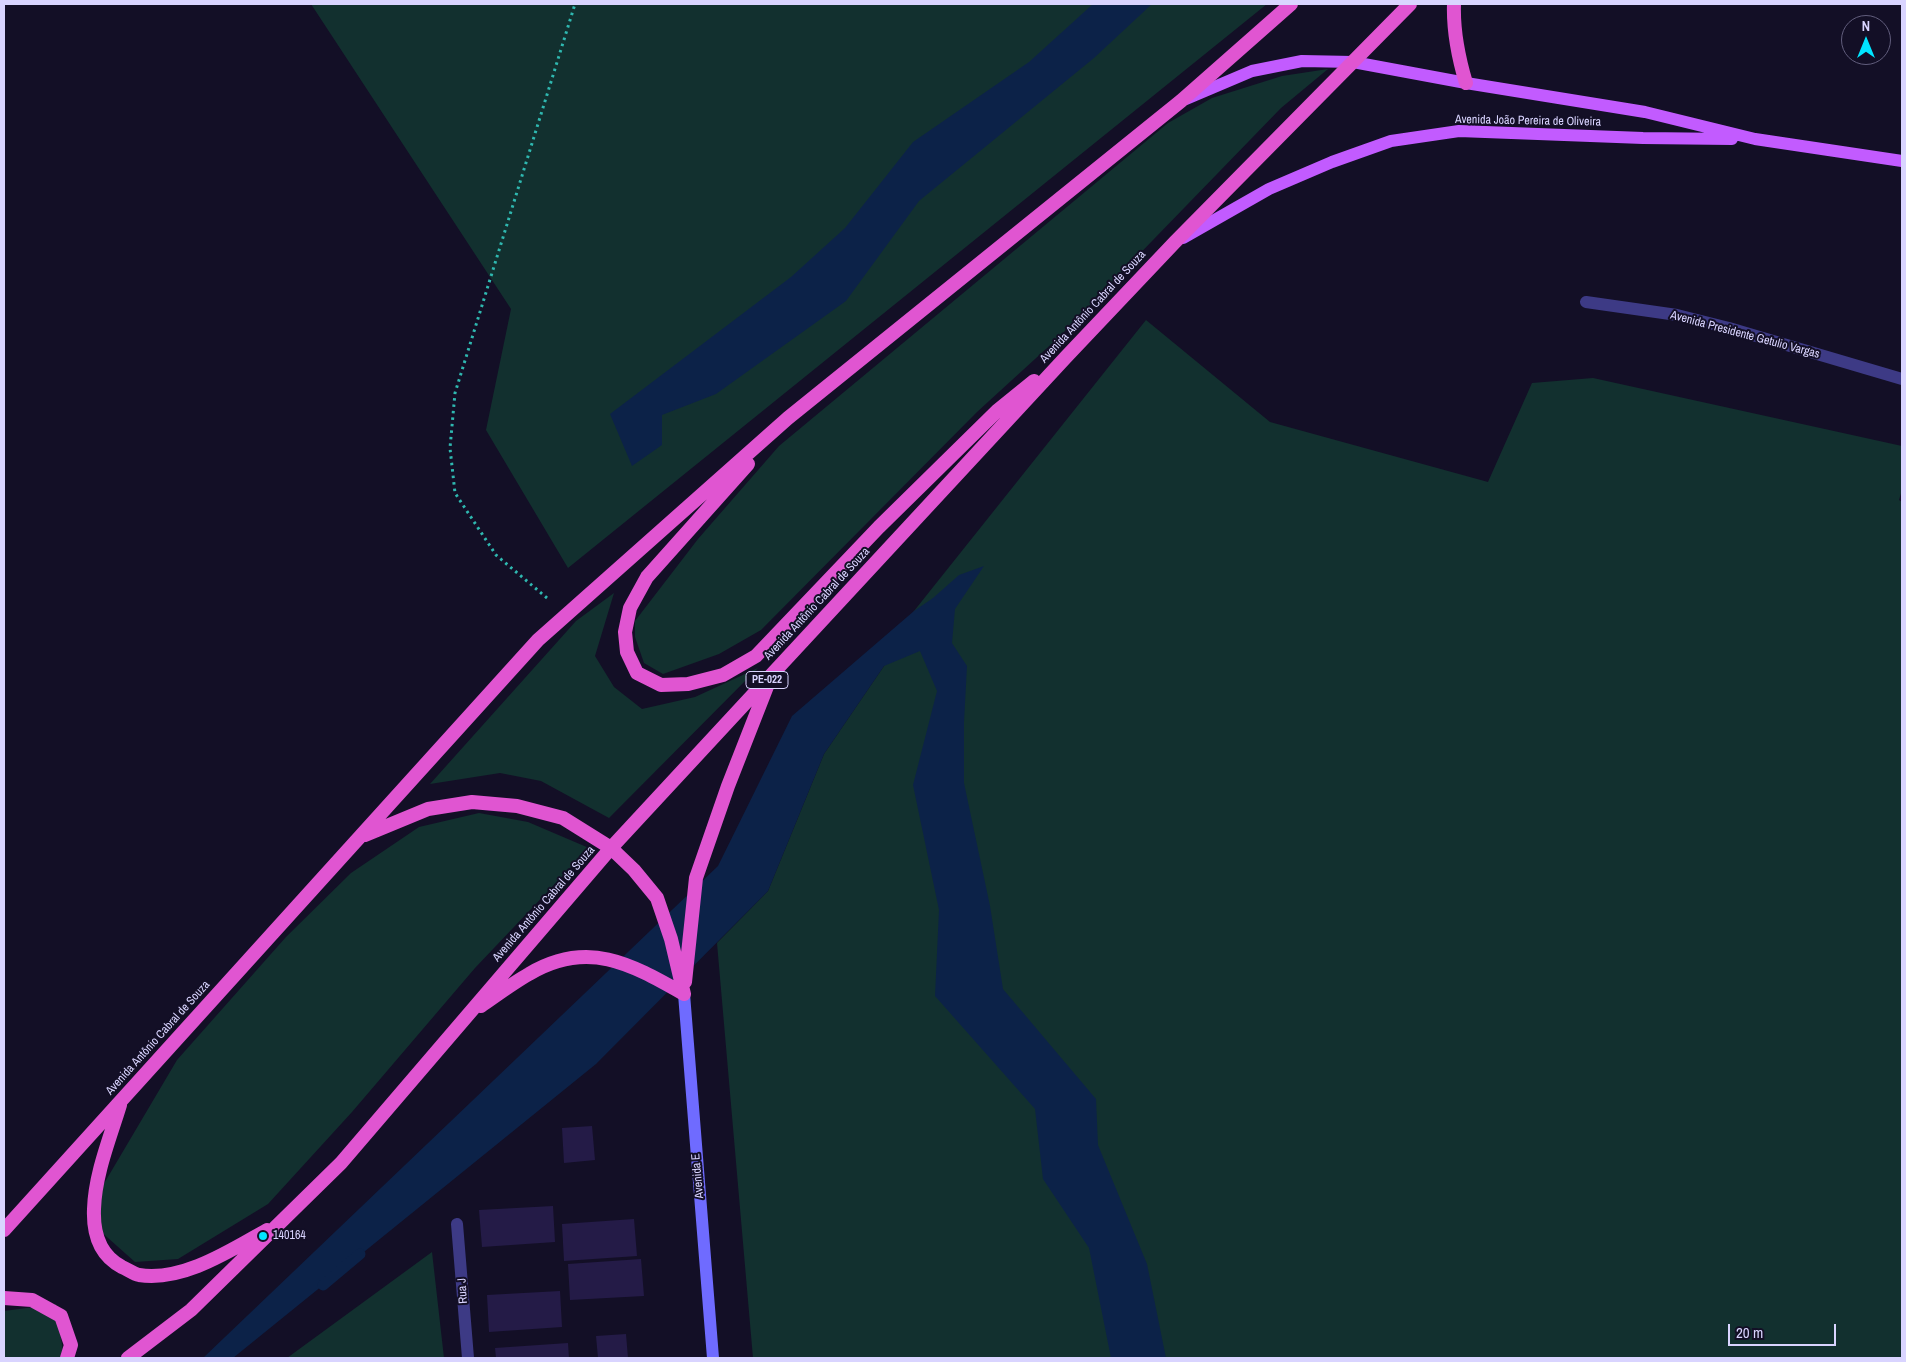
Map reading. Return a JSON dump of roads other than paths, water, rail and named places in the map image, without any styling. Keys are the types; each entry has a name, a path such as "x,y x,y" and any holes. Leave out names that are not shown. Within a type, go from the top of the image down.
{"highway":[{"name":"Avenida Antônio Cabral de Souza","path":"4,1230 538,640 788,418 1181,101 1291,4"},
{"name":"Avenida Antônio Cabral de Souza","path":"128,1358 191,1310 341,1163 611,848 1066,357 1175,242 1410,4"},
{"path":"1454,4 1453,22 1456,50 1466,83"},
{"path":"788,418 647,577 630,608 625,632 627,652 637,673 662,685 688,684 723,675 756,656 879,527 997,411 1066,357"},
{"path":"684,994 696,878 728,786 771,676"},
{"path":"362,836 428,809 472,802 517,806 563,818 611,848 634,870 657,898 671,939 684,994"},
{"path":"466,1016 530,973 557,961 586,956 609,958 644,971 684,994"},
{"path":"122,1100 100,1173 94,1208 96,1238 110,1261 138,1275 169,1274 206,1262 281,1223"},
{"path":"4,1298 32,1300 61,1316 71,1346 67,1358"}],"main road":[{"name":"Avenida João Pereira de Oliveira","path":"1181,101 1252,71 1302,62 1353,62 1466,83 1645,112 1755,139 1902,160"},
{"name":"Avenida João Pereira de Oliveira","path":"1175,242 1269,189 1332,162 1391,141 1458,131 1643,138 1755,139"},
{"name":"Avenida E","path":"684,994 713,1358"}],"street":[{"name":"Avenida Presidente Getulio Vargas","path":"1586,302 1677,315 1729,328 1902,379"},
{"name":"Rua J","path":"458,1224 468,1358"}],"water":[{"path":"1093,4 1152,4 1094,58 919,201 846,301 716,394 662,415 662,445 632,466 610,414 791,277 845,228 913,142 1029,62"},
{"path":"984,566 955,609 952,643 967,666 964,722 964,783 990,906 1003,989 1096,1099 1098,1145 1147,1264 1166,1358 1111,1358 1089,1248 1043,1179 1035,1109 935,996 939,910 913,785 937,691 920,651 884,666 824,754 768,891 596,1064 233,1358 203,1358 718,866 792,716 914,611 933,598 959,575"}],"waterway":[{"path":"323,1285 360,1254"}],"place":[{"name":"140164","path":"263,1236"}]}
